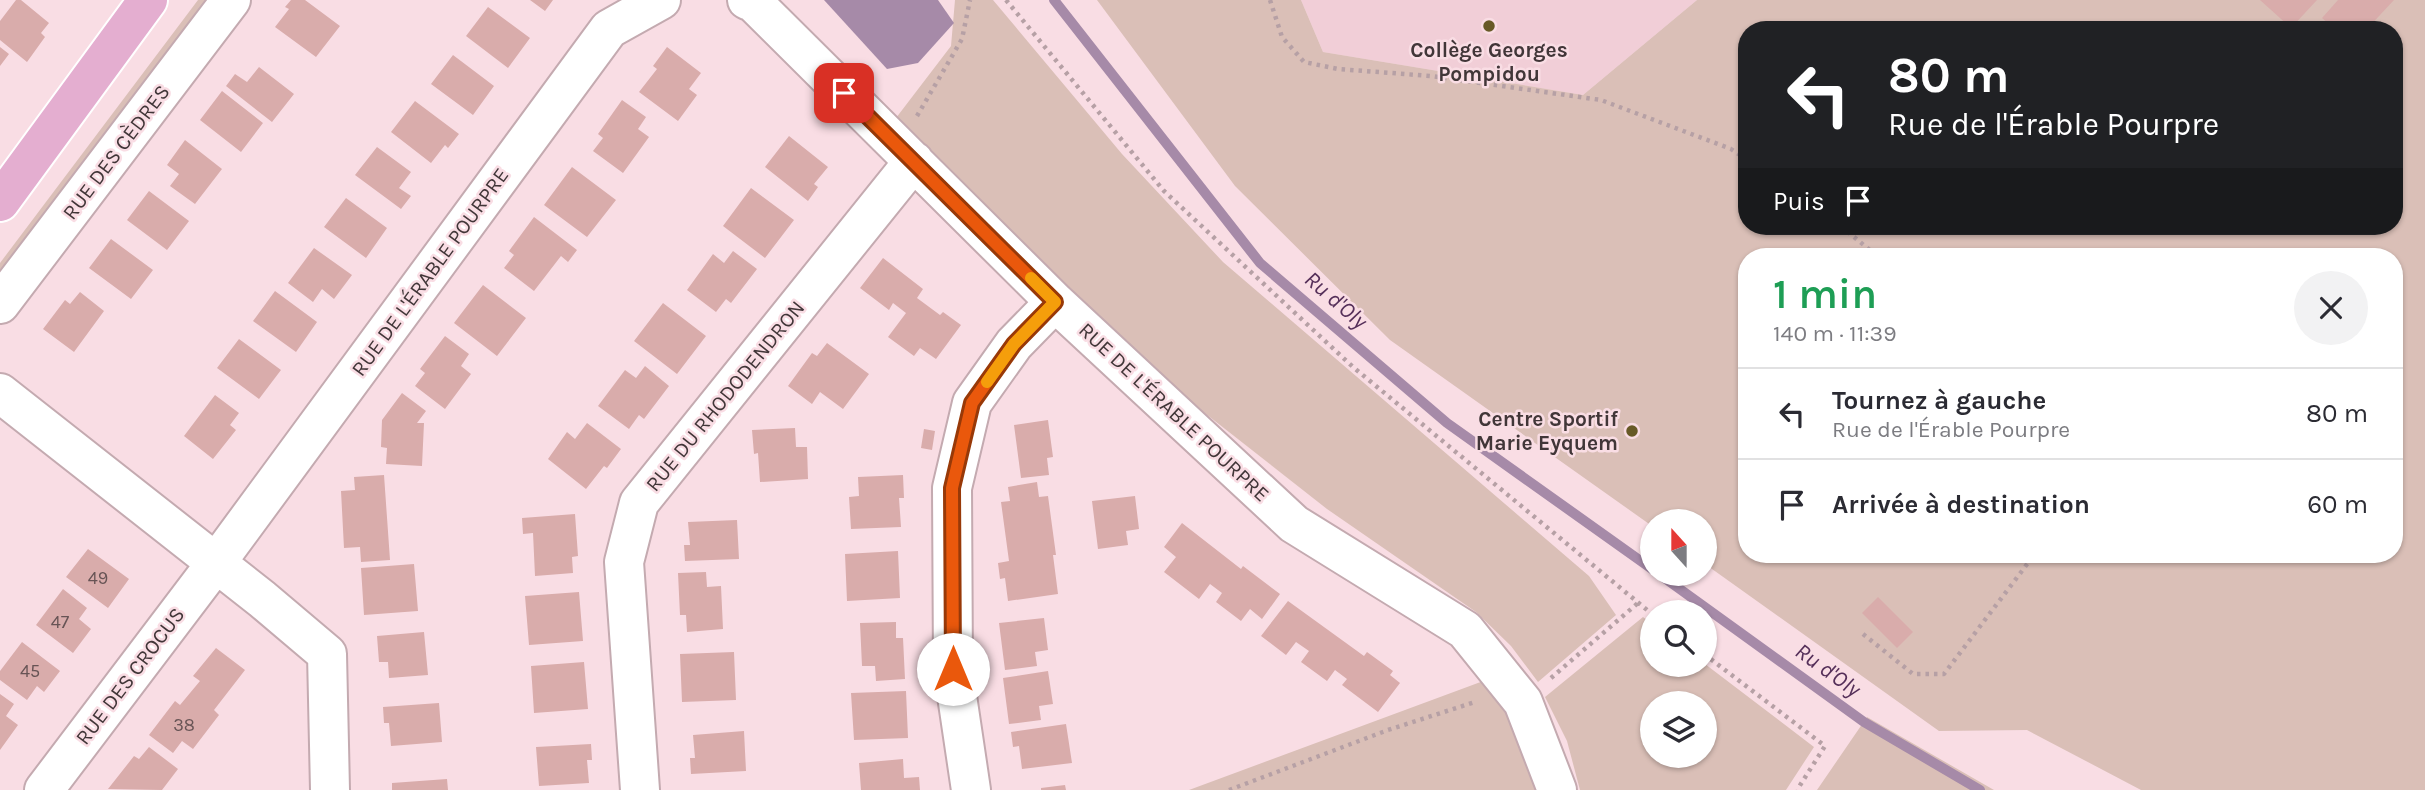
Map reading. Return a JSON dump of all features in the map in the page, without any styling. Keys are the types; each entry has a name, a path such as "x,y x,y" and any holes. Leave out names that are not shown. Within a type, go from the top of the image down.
{"main road":[{"path":"0,202 148,0"}],"street":[{"name":"RUE DES CÈDRES","path":"0,304 231,0"},
{"name":"RUE DE L'ÉRABLE POURPRE","path":"216,563 608,30 661,0"},
{"name":"RUE DE L'ÉRABLE POURPRE","path":"747,0 1055,302 1294,524 1465,630 1522,702 1557,790"},
{"name":"RUE DU RHODODENDRON","path":"640,790 624,562 639,503 906,154"},
{"path":"971,790 953,669 952,488 972,403 1014,344 1055,302"},
{"path":"0,393 327,653 330,790"},
{"name":"RUE DES CROCUS","path":"44,790 216,563"}],"path":[{"path":"906,154 962,39 970,0"},
{"path":"1006,0 1164,191 1353,367 1638,603 1522,702 1490,697 1388,730 1228,790"},
{"path":"1270,0 1282,37 1304,62 1338,69 1431,76 1601,100 1738,154"},
{"path":"1852,235 1868,248"},
{"path":"1863,634 1913,674 1944,674 2028,563"},
{"path":"1717,664 1825,746 1797,790"}],"shaded area":[{"path":"198,0 216,0 0,287 0,263"},
{"path":"824,0 938,0 954,23 918,63 887,69"},
{"path":"955,0 993,0 1122,154 1223,262 1589,576 1616,615 1538,682 1511,646 1476,612 1327,509 1183,396 1034,260 896,118 951,46"},
{"name":"Centre Sportif Marie Eyquem","path":"1097,0 1301,0 1323,52 1583,95 1697,0 2425,0 2425,790 2141,790 2027,730 1939,731 1717,573 1717,509 1640,509 1640,517 1390,340 1235,186"},
{"name":"Collège Georges Pompidou","path":"1301,0 1697,0 1583,95 1323,52"},
{"path":"1640,619 1640,677 1717,677 1717,673 1814,747 1786,790 1580,790 1567,741 1545,697"},
{"path":"1486,680 1521,736 1536,790 1189,790"},
{"path":"1867,717 1994,790 1817,790"}],"building":[{"path":"16,0 21,0 49,23 41,33 45,37 27,62 0,40 0,21"},
{"path":"291,0 305,0 340,26 316,57 275,27 289,9 285,7"},
{"path":"530,0 553,0 545,11"},
{"path":"2260,0 2317,0 2298,21 2283,21"},
{"path":"2338,0 2394,0 2374,21 2326,21 2322,18"},
{"path":"488,7 530,38 508,68 466,36"},
{"path":"0,47 9,54 0,66"},
{"path":"667,47 701,73 689,89 697,95 678,121 639,92 657,69 653,66"},
{"path":"453,55 494,86 473,115 431,84"},
{"path":"259,67 294,94 272,122 226,86 235,74 247,82"},
{"path":"222,91 263,123 241,152 200,120"},
{"path":"622,100 646,117 638,129 649,137 623,173 593,151 603,138 598,134"},
{"path":"415,101 459,134 448,148 445,145 431,163 391,132"},
{"path":"789,136 828,167 814,184 818,187 808,201 765,167"},
{"path":"185,140 222,169 195,204 170,186 179,174 167,165"},
{"path":"377,147 411,172 399,188 411,196 401,209 355,175"},
{"path":"572,167 616,200 587,237 544,205"},
{"path":"751,188 794,220 765,258 723,226"},
{"path":"149,191 189,221 167,250 127,220"},
{"path":"346,198 387,228 366,258 324,227"},
{"path":"534,217 577,250 568,262 561,256 534,291 504,268 514,255 509,251"},
{"path":"111,239 153,270 131,299 89,268"},
{"path":"314,248 352,275 334,299 322,289 313,302 288,283"},
{"path":"733,251 757,269 731,303 726,299 716,312 687,290 713,254 724,263"},
{"path":"883,258 923,289 917,298 940,315 943,312 961,325 936,359 920,348 914,356 888,337 906,313 893,303 889,310 860,288"},
{"path":"483,285 526,318 497,356 454,323"},
{"path":"275,291 317,322 296,352 253,321"},
{"path":"80,292 104,311 74,352 43,329 65,300 70,304"},
{"path":"663,303 706,336 677,374 634,341"},
{"path":"445,336 469,354 461,366 471,374 445,409 415,386 425,373 420,369"},
{"path":"239,339 281,370 259,399 217,368"},
{"path":"827,343 869,374 843,409 820,392 812,404 788,386 812,353 817,356"},
{"path":"645,366 669,386 644,419 639,415 629,429 598,406 625,370 636,378"},
{"path":"402,393 426,411 417,423 424,423 422,466 386,464 387,448 381,447 382,420"},
{"path":"215,395 239,413 230,425 236,430 213,459 184,436"},
{"path":"1048,420 1053,457 1047,458 1049,475 1021,478 1014,425"},
{"path":"587,423 621,449 586,489 548,459 567,432 575,439"},
{"path":"795,428 796,447 807,447 808,479 760,482 758,453 754,454 752,430"},
{"path":"924,429 935,431 932,450 921,448"},
{"path":"384,475 390,560 361,562 360,547 344,548 341,491 355,490 354,477"},
{"path":"903,475 904,498 899,498 901,527 851,529 849,497 859,496 858,477"},
{"path":"1037,482 1039,497 1048,496 1058,594 1008,601 1005,578 1000,579 998,563 1009,561 1001,502 1010,501 1008,487"},
{"path":"1135,496 1139,529 1126,531 1128,545 1098,549 1092,501"},
{"path":"575,514 578,556 572,557 573,573 535,576 533,533 523,534 522,518"},
{"path":"737,520 739,559 685,561 684,545 690,545 688,522"},
{"path":"1182,523 1241,569 1243,566 1280,594 1262,619 1250,609 1241,621 1216,602 1222,593 1210,584 1199,599 1164,572 1176,557 1164,547"},
{"path":"88,549 129,579 108,608 66,577"},
{"path":"898,551 900,598 847,601 845,554"},
{"path":"414,564 418,611 364,615 361,568"},
{"path":"706,572 707,587 721,586 723,629 687,632 686,615 680,615 678,573"},
{"path":"63,589 87,608 79,619 91,629 73,653 36,625"},
{"path":"579,592 583,641 529,645 525,596"},
{"path":"1878,597 1913,632 1897,648 1862,613"},
{"path":"1288,601 1364,656 1367,652 1393,671 1390,675 1400,683 1378,712 1342,685 1347,679 1335,670 1327,681 1301,662 1309,651 1296,642 1286,655 1261,636"},
{"path":"1044,618 1048,650 1035,652 1037,666 1005,670 999,623"},
{"path":"896,622 896,638 903,638 905,679 876,681 875,666 862,666 860,623"},
{"path":"424,632 428,675 389,678 388,662 379,662 377,636"},
{"path":"22,642 60,671 44,692 37,686 27,700 0,680 0,671"},
{"path":"216,648 245,670 214,710 219,715 193,749 182,741 173,753 149,735 175,701 180,705 200,681 193,676"},
{"path":"734,652 736,700 682,702 680,654"},
{"path":"584,662 588,709 534,713 531,666"},
{"path":"1048,671 1053,704 1039,706 1041,720 1009,724 1003,678"},
{"path":"906,691 908,738 854,740 851,693"},
{"path":"0,694 14,704 6,716 18,725 0,750"},
{"path":"439,703 442,742 391,746 389,723 384,723 383,707"},
{"path":"1066,724 1072,763 1022,769 1019,746 1013,747 1011,732"},
{"path":"744,731 746,771 691,774 690,758 695,758 693,735"},
{"path":"591,744 592,760 587,760 589,783 539,786 536,747"},
{"path":"149,747 178,769 162,790 108,789 134,756 139,759"},
{"path":"903,759 904,778 919,777 920,790 861,790 859,763"},
{"path":"447,779 448,790 392,790 392,783"},
{"path":"1065,785 1066,790 1041,790 1041,788"}],"waterway":[{"name":"Ru d'Oly","path":"1054,0 1260,263 1447,423 1640,560"},
{"name":"Ru d'Oly","path":"1676,586 1864,722 1980,790"}],"slow traffic":[{"path":"987,382 1014,344 1055,302 1031,278"}],"place":[{"name":"Collège Georges Pompidou","path":"1489,26"},
{"name":"Centre Sportif Marie Eyquem","path":"1632,431"}],"route":[{"path":"844,93 1055,302 1014,344 972,403 952,488 953,669"}]}
